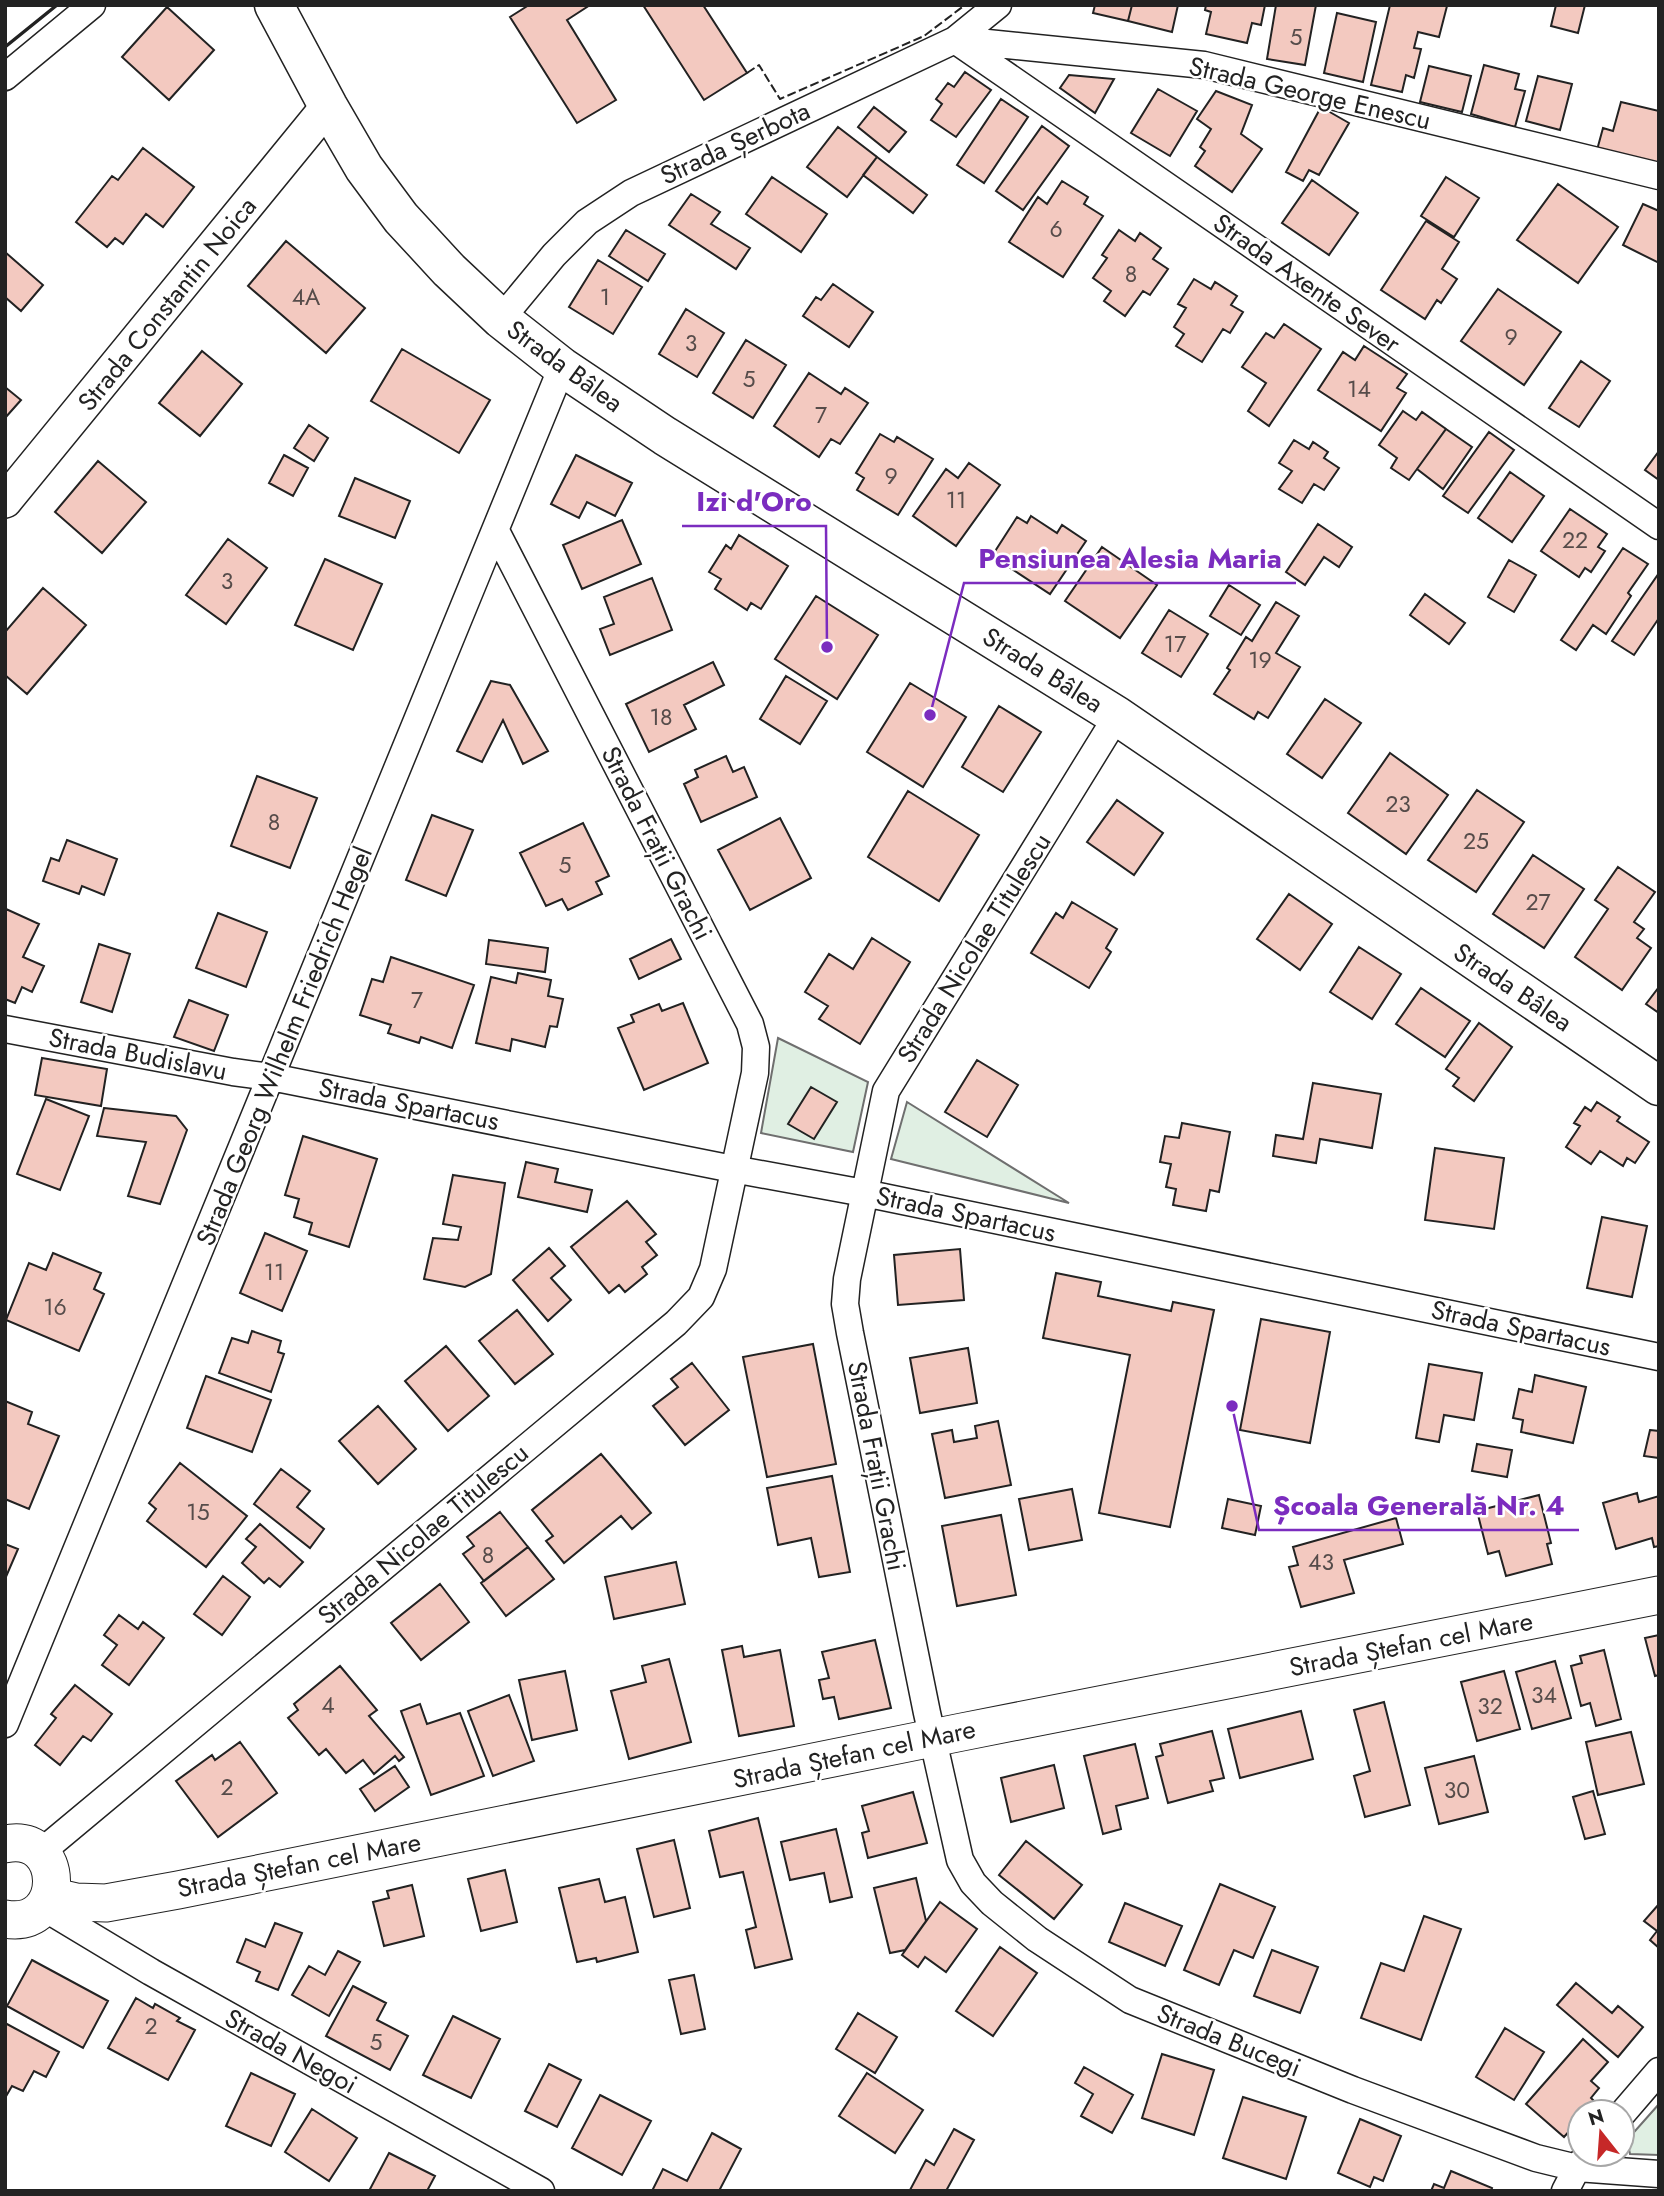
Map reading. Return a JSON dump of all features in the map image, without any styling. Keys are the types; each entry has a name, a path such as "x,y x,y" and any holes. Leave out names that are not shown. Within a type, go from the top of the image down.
{"main road":[{"name":"Strada Bâlea","path":"274,5 364,168 401,218 449,270 501,318 562,367 665,436 1117,716 1659,1086"},
{"name":"Strada Ștefan cel Mare","path":"47,1901 106,1903 933,1739 962,1731 1659,1595"},
{"path":"5,1844 20,1843 31,1846 40,1853 52,1872 53,1884 47,1901 33,1915 6,1920"}],"street":[{"path":"5,77 92,5"},
{"name":"Strada Șerbota","path":"501,318 554,255 587,222 631,193 955,40 998,5"},
{"name":"Strada George Enescu","path":"955,40 1204,65 1659,176"},
{"name":"Strada Axente Sever","path":"955,40 1659,526"},
{"name":"Strada Constantin Noica","path":"5,501 328,106"},
{"name":"Strada Georg Wilhelm Friedrich Hegel","path":"5,1724 562,367"},
{"name":"Strada Frații Grachi","path":"496,531 750,1024 756,1048 755,1073 733,1169"},
{"name":"Strada Nicolae Titulescu","path":"864,1193 886,1091 1117,716"},
{"name":"Strada Budislavu","path":"5,1029 271,1077"},
{"name":"Strada Spartacus","path":"271,1077 864,1193 1659,1357"},
{"name":"Strada Nicolae Titulescu","path":"40,1853 676,1324 701,1297 713,1269 733,1169"},
{"name":"Strada Frații Grachi","path":"864,1193 847,1279 845,1304 933,1739"},
{"name":"Strada Bucegi","path":"933,1739 960,1860 973,1883 992,1903 1037,1939 1130,2000 1353,2090 1536,2158 1577,2171 1659,2174"},
{"name":"Strada Negoi","path":"47,1901 151,1972 541,2191"},
{"path":"1636,2098 1659,2071"}],"green space":[{"path":"778,1038 868,1082 853,1152 761,1133"},
{"path":"907,1102 1069,1203 891,1159"},
{"path":"1659,2104 1659,2155 1636,2154 1636,2130"}],"building":[{"path":"529,5 590,5 567,20 616,100 577,123 510,17"},
{"path":"643,5 703,5 747,73 704,100"},
{"path":"1095,5 1132,5 1128,21 1093,13"},
{"path":"1132,5 1178,5 1172,32 1128,21"},
{"path":"1206,5 1265,5 1261,25 1252,23 1247,43 1206,34 1211,12 1205,10"},
{"path":"1276,5 1316,5 1305,65 1267,59"},
{"path":"1390,5 1447,6 1439,37 1418,32 1414,48 1421,49 1414,78 1406,75 1402,92 1371,85"},
{"path":"1556,5 1585,5 1578,33 1551,26"},
{"path":"167,7 214,50 169,100 122,57"},
{"path":"1337,13 1376,22 1363,82 1324,73"},
{"path":"1484,65 1519,74 1515,89 1525,91 1515,127 1471,114"},
{"path":"1429,66 1471,76 1462,112 1420,102"},
{"path":"965,72 991,90 956,137 931,120 942,104 936,99 948,83 954,87"},
{"path":"1069,75 1114,79 1095,113 1060,88"},
{"path":"1538,76 1572,84 1560,130 1526,121"},
{"path":"1158,89 1197,111 1170,156 1131,133"},
{"path":"1216,91 1252,105 1241,134 1262,149 1232,192 1195,166 1205,151 1200,147 1211,129 1197,119"},
{"path":"1001,99 1028,117 984,183 957,165"},
{"path":"1621,102 1659,111 1659,166 1597,150 1603,128 1613,131"},
{"path":"874,107 906,132 889,152 858,127"},
{"path":"1321,107 1349,123 1319,175 1309,170 1303,181 1286,172"},
{"path":"1042,126 1069,146 1023,210 996,191"},
{"path":"838,127 877,157 847,197 807,167"},
{"path":"143,148 194,187 163,227 146,214 123,244 115,238 107,247 76,222 112,176 118,180"},
{"path":"877,157 927,195 913,213 863,175"},
{"path":"772,177 827,214 801,252 746,214"},
{"path":"1446,177 1479,198 1454,237 1421,216"},
{"path":"1312,180 1358,213 1329,255 1282,223"},
{"path":"1062,181 1088,197 1084,204 1103,216 1063,277 1009,242 1038,197 1047,204"},
{"path":"1558,184 1618,227 1578,283 1517,240"},
{"path":"691,194 720,212 711,224 750,248 736,269 669,225"},
{"path":"1643,204 1659,211 1659,263 1623,245"},
{"path":"1426,221 1459,242 1442,269 1457,279 1441,303 1437,300 1425,319 1381,290"},
{"path":"626,230 665,254 648,281 609,256"},
{"path":"1119,230 1135,241 1140,233 1161,248 1153,259 1168,269 1150,295 1143,291 1125,316 1104,301 1111,291 1093,278 1107,258 1102,255"},
{"path":"286,241 365,308 326,353 248,286"},
{"path":"5,252 43,285 21,311 5,297"},
{"path":"598,260 642,287 613,334 569,307"},
{"path":"1194,279 1211,289 1215,282 1237,296 1231,305 1243,312 1230,333 1223,329 1202,362 1176,346 1184,334 1174,327 1186,308 1178,304"},
{"path":"833,284 873,312 849,347 803,316 816,297 821,300"},
{"path":"1498,289 1561,332 1524,385 1461,341"},
{"path":"686,309 724,333 697,377 659,354"},
{"path":"1284,324 1321,349 1269,426 1248,411 1266,383 1242,367 1266,333 1274,338"},
{"path":"746,340 786,365 753,418 713,393"},
{"path":"1364,346 1407,374 1397,388 1406,393 1381,431 1318,390 1343,352 1355,360"},
{"path":"402,349 490,400 459,453 371,401"},
{"path":"202,351 242,384 200,436 159,403"},
{"path":"1581,361 1610,381 1579,427 1549,408"},
{"path":"809,373 841,394 845,388 868,403 840,444 831,439 819,457 774,426"},
{"path":"5,387 21,400 5,418"},
{"path":"1403,411 1416,420 1422,412 1446,429 1409,480 1391,468 1397,458 1379,445"},
{"path":"309,425 328,438 314,461 294,448"},
{"path":"1446,429 1472,447 1443,489 1417,469"},
{"path":"1489,432 1514,450 1468,513 1443,496"},
{"path":"880,434 894,442 897,437 933,459 898,515 857,490 864,478 856,473"},
{"path":"1294,440 1309,449 1313,442 1328,452 1324,458 1339,468 1324,490 1314,484 1302,503 1279,489 1292,471 1279,463"},
{"path":"1659,451 1659,480 1645,470"},
{"path":"284,455 308,468 293,496 269,483"},
{"path":"576,455 632,483 615,516 587,502 579,518 551,504"},
{"path":"98,461 146,502 102,553 55,512"},
{"path":"969,463 1000,485 956,546 913,516 946,469 958,478"},
{"path":"1510,472 1544,496 1512,542 1478,518"},
{"path":"355,478 410,501 395,538 339,516"},
{"path":"1570,509 1607,534 1598,547 1605,551 1591,572 1585,568 1579,577 1541,551"},
{"path":"1031,516 1057,533 1062,525 1086,541 1050,594 992,556 1017,517 1027,523"},
{"path":"622,520 641,564 582,589 563,545"},
{"path":"1318,524 1352,547 1339,567 1324,557 1305,585 1286,572"},
{"path":"739,535 788,566 761,609 751,603 747,610 715,589 721,579 709,572 726,545 731,549"},
{"path":"228,539 267,568 226,624 186,595"},
{"path":"1102,547 1157,585 1120,638 1065,601"},
{"path":"1623,548 1648,564 1628,593 1631,596 1606,634 1593,625 1576,650 1561,640"},
{"path":"325,559 382,584 353,650 295,625"},
{"path":"1509,560 1536,575 1514,612 1488,597"},
{"path":"1659,573 1659,618 1634,655 1612,641"},
{"path":"652,578 672,630 610,655 600,629 614,624 604,597"},
{"path":"1229,585 1260,605 1241,635 1210,616"},
{"path":"43,588 86,625 27,694 5,675 5,632"},
{"path":"1425,594 1465,623 1449,644 1410,615"},
{"path":"816,596 878,635 837,699 775,659"},
{"path":"1276,602 1299,616 1276,653 1300,667 1268,718 1258,712 1254,719 1214,694 1230,670 1227,668 1246,637 1252,641"},
{"path":"1169,610 1208,634 1181,677 1142,653"},
{"path":"713,662 724,685 684,705 696,729 649,752 626,704"},
{"path":"786,676 827,701 800,744 760,719"},
{"path":"491,681 510,685 548,751 523,764 503,720 482,762 457,751"},
{"path":"910,683 966,717 923,787 867,752"},
{"path":"1325,699 1361,723 1322,778 1287,754"},
{"path":"999,706 1041,732 1003,792 962,767"},
{"path":"1390,753 1448,795 1406,854 1348,813"},
{"path":"726,756 733,772 744,767 757,797 701,822 684,784 698,777 695,770"},
{"path":"257,776 317,798 290,868 231,846"},
{"path":"1477,790 1524,822 1476,892 1428,860"},
{"path":"908,791 979,835 939,901 868,857"},
{"path":"1117,800 1163,833 1134,875 1087,842"},
{"path":"432,815 473,830 446,896 406,880"},
{"path":"780,818 811,878 750,910 718,850"},
{"path":"583,823 609,876 596,882 602,894 568,910 562,899 546,906 520,853"},
{"path":"67,840 117,859 104,895 82,886 79,894 43,881 51,858 59,861"},
{"path":"1533,855 1584,889 1544,948 1493,914"},
{"path":"1618,867 1655,892 1634,922 1644,929 1637,938 1651,948 1622,990 1575,957 1608,909 1595,900"},
{"path":"1289,894 1332,924 1300,970 1257,939"},
{"path":"1072,902 1117,929 1106,948 1111,952 1089,988 1031,953 1056,913 1063,918"},
{"path":"6,909 39,924 23,957 44,966 32,992 22,987 15,1003 5,999"},
{"path":"218,913 267,932 246,987 196,968"},
{"path":"872,938 910,962 860,1044 819,1019 828,1006 805,992 829,954 853,969"},
{"path":"671,939 681,959 639,979 630,959"},
{"path":"489,940 548,948 545,972 486,964"},
{"path":"99,944 130,954 112,1012 81,1002"},
{"path":"1359,947 1401,974 1372,1019 1330,992"},
{"path":"391,957 474,985 452,1048 421,1037 419,1043 388,1033 391,1025 360,1015 372,979 383,982"},
{"path":"518,973 551,980 548,996 563,999 557,1027 550,1026 545,1047 512,1039 510,1051 476,1043 491,977 516,983"},
{"path":"1659,987 1659,1013 1646,1004"},
{"path":"1421,988 1470,1021 1445,1057 1396,1024"},
{"path":"189,1000 228,1015 214,1051 174,1037"},
{"path":"683,1003 708,1063 644,1090 618,1028 634,1022 631,1015 659,1004 662,1011"},
{"path":"1479,1023 1512,1047 1474,1101 1453,1086 1459,1078 1446,1069"},
{"path":"42,1058 107,1069 101,1106 35,1095"},
{"path":"977,1060 1018,1085 987,1137 945,1112"},
{"path":"1313,1083 1381,1094 1372,1148 1320,1139 1316,1163 1273,1156 1276,1135 1303,1139"},
{"path":"811,1087 837,1102 814,1139 788,1124"},
{"path":"46,1099 89,1116 60,1190 17,1174"},
{"path":"1597,1102 1620,1117 1617,1121 1649,1142 1635,1163 1627,1158 1623,1166 1600,1151 1591,1164 1566,1147 1580,1126 1574,1123 1585,1107 1591,1111"},
{"path":"104,1108 176,1116 187,1130 160,1204 128,1196 146,1142 97,1136"},
{"path":"1182,1123 1230,1132 1219,1192 1210,1190 1206,1211 1173,1205 1176,1189 1166,1187 1171,1164 1160,1162 1165,1136 1179,1138"},
{"path":"303,1136 377,1159 349,1247 309,1234 312,1223 294,1217 299,1199 285,1195"},
{"path":"1435,1148 1504,1158 1494,1229 1425,1220"},
{"path":"526,1162 558,1169 555,1182 592,1190 587,1212 518,1197"},
{"path":"453,1175 505,1183 491,1274 465,1287 424,1279 433,1238 458,1240 461,1227 443,1224"},
{"path":"627,1201 656,1234 646,1242 657,1255 642,1267 647,1274 625,1292 619,1285 609,1293 571,1247"},
{"path":"1602,1217 1647,1226 1632,1297 1587,1288"},
{"path":"265,1233 307,1251 282,1311 240,1293"},
{"path":"549,1248 565,1266 551,1278 571,1300 548,1321 513,1280"},
{"path":"960,1249 964,1300 898,1305 894,1255"},
{"path":"53,1253 101,1273 94,1289 104,1294 79,1351 6,1320 29,1263 46,1270"},
{"path":"1056,1273 1101,1282 1098,1296 1171,1311 1173,1302 1214,1310 1170,1527 1099,1513 1130,1355 1043,1338"},
{"path":"517,1310 553,1354 515,1384 479,1341"},
{"path":"1261,1319 1330,1332 1310,1443 1240,1430"},
{"path":"252,1331 281,1341 278,1352 284,1354 271,1392 219,1373 232,1338 248,1343"},
{"path":"813,1344 836,1464 767,1477 743,1357"},
{"path":"446,1346 489,1396 448,1431 405,1381"},
{"path":"968,1348 977,1403 920,1413 910,1358"},
{"path":"692,1363 729,1410 685,1445 653,1406 678,1387 671,1379"},
{"path":"1429,1364 1482,1373 1474,1420 1444,1415 1439,1442 1416,1438"},
{"path":"1535,1375 1586,1387 1573,1443 1521,1432 1523,1420 1513,1418 1519,1389 1532,1392"},
{"path":"206,1376 271,1400 252,1452 187,1428"},
{"path":"5,1401 32,1412 28,1424 59,1436 29,1509 5,1499"},
{"path":"378,1406 416,1449 378,1484 339,1441"},
{"path":"998,1421 1011,1485 945,1498 932,1434 952,1430 954,1442 977,1438 975,1426"},
{"path":"1650,1430 1659,1431 1659,1458 1644,1456"},
{"path":"1477,1444 1512,1450 1507,1477 1472,1471"},
{"path":"601,1454 651,1513 632,1529 621,1516 564,1563 546,1541 553,1536 532,1510"},
{"path":"180,1463 247,1516 206,1567 147,1521 156,1509 149,1503"},
{"path":"281,1469 310,1491 297,1507 324,1529 310,1548 254,1504"},
{"path":"832,1476 850,1572 819,1577 811,1538 778,1545 767,1488"},
{"path":"1072,1489 1082,1540 1029,1550 1019,1499"},
{"path":"1637,1493 1639,1502 1659,1496 1659,1546 1654,1547 1652,1538 1616,1549 1603,1503"},
{"path":"1539,1495 1551,1543 1547,1544 1552,1564 1506,1576 1499,1551 1488,1554 1477,1511"},
{"path":"1228,1499 1261,1506 1255,1535 1222,1528"},
{"path":"500,1512 528,1547 484,1581 463,1554 474,1546 467,1537"},
{"path":"1001,1515 1016,1595 957,1606 942,1526"},
{"path":"1396,1518 1403,1544 1344,1560 1354,1593 1301,1607 1289,1567 1298,1565 1293,1547"},
{"path":"260,1524 303,1562 280,1587 269,1578 264,1583 242,1563 256,1547 246,1539"},
{"path":"5,1544 18,1549 5,1579"},
{"path":"528,1547 554,1579 506,1616 481,1583"},
{"path":"676,1562 685,1604 614,1619 605,1577"},
{"path":"223,1576 250,1597 222,1635 194,1614"},
{"path":"440,1584 469,1622 421,1660 391,1623"},
{"path":"119,1615 138,1629 143,1622 164,1638 129,1685 102,1665 117,1645 104,1635"},
{"path":"1659,1635 1659,1675 1655,1676 1645,1638"},
{"path":"875,1640 891,1708 839,1719 834,1697 823,1699 819,1680 829,1678 822,1652"},
{"path":"742,1646 744,1657 780,1650 794,1726 739,1736 722,1650"},
{"path":"1604,1650 1621,1719 1596,1726 1590,1703 1581,1706 1571,1666 1582,1663 1580,1656"},
{"path":"669,1659 691,1742 629,1759 611,1691 646,1682 642,1666"},
{"path":"1555,1661 1571,1718 1532,1729 1516,1672"},
{"path":"340,1666 377,1710 369,1716 404,1757 399,1761 395,1756 374,1774 363,1760 346,1773 326,1749 319,1755 288,1718 298,1710 294,1704"},
{"path":"565,1671 577,1730 532,1740 519,1680"},
{"path":"1504,1671 1520,1729 1477,1741 1461,1682"},
{"path":"75,1685 112,1714 91,1741 83,1736 60,1765 35,1745 56,1718 51,1714"},
{"path":"509,1695 534,1761 493,1776 468,1711"},
{"path":"1384,1702 1410,1805 1365,1817 1354,1776 1370,1771 1354,1710"},
{"path":"420,1704 427,1724 460,1713 484,1776 431,1795 401,1711"},
{"path":"1301,1711 1313,1759 1240,1778 1228,1729"},
{"path":"1212,1731 1224,1778 1210,1781 1213,1791 1168,1803 1156,1757 1163,1755 1160,1744"},
{"path":"1631,1732 1644,1784 1598,1795 1586,1742"},
{"path":"240,1742 277,1793 218,1837 176,1781 212,1755 215,1760"},
{"path":"1135,1744 1148,1798 1116,1806 1121,1829 1103,1834 1084,1756"},
{"path":"1474,1756 1488,1812 1439,1824 1425,1768"},
{"path":"1054,1765 1064,1808 1011,1822 1001,1778"},
{"path":"395,1766 409,1787 375,1811 360,1789"},
{"path":"1593,1791 1605,1834 1585,1839 1573,1797"},
{"path":"913,1792 927,1843 868,1858 862,1833 869,1831 862,1806"},
{"path":"758,1818 792,1959 755,1968 746,1930 756,1927 743,1872 720,1877 709,1831"},
{"path":"836,1829 852,1897 830,1902 824,1873 790,1880 781,1842"},
{"path":"674,1840 690,1908 654,1917 637,1849"},
{"path":"1026,1841 1082,1885 1054,1919 999,1875"},
{"path":"505,1870 517,1922 481,1931 468,1879"},
{"path":"916,1878 926,1921 905,1950 890,1953 874,1888"},
{"path":"599,1879 605,1902 625,1897 638,1952 597,1962 596,1958 577,1962 559,1888"},
{"path":"1220,1884 1275,1907 1253,1958 1234,1950 1219,1985 1184,1970"},
{"path":"412,1885 424,1936 384,1946 373,1902 389,1898 387,1891"},
{"path":"940,1902 977,1929 946,1972 925,1957 918,1967 902,1955"},
{"path":"1125,1903 1182,1926 1165,1966 1109,1942"},
{"path":"1659,1904 1659,1948 1650,1940 1657,1931 1644,1921"},
{"path":"1424,1916 1461,1929 1421,2040 1361,2018 1381,1963 1404,1971"},
{"path":"275,1923 302,1933 278,1990 256,1981 260,1972 237,1962 246,1939 265,1947"},
{"path":"1000,1947 1037,1973 993,2036 956,2011"},
{"path":"1272,1950 1318,1967 1300,2013 1254,1996"},
{"path":"338,1951 360,1962 329,2016 292,1995 309,1966 325,1975"},
{"path":"32,1960 108,2001 83,2048 7,2006"},
{"path":"694,1975 705,2029 681,2034 669,1980"},
{"path":"1576,1983 1612,2013 1618,2006 1643,2027 1618,2057 1557,2005"},
{"path":"353,1986 386,2003 377,2020 408,2036 390,2070 326,2036"},
{"path":"136,1998 153,2008 155,2004 180,2018 177,2021 195,2030 168,2080 108,2048"},
{"path":"858,2013 897,2037 875,2073 836,2049"},
{"path":"453,2016 500,2039 471,2098 423,2075"},
{"path":"5,2023 59,2052 46,2077 34,2071 23,2091 12,2086 5,2098"},
{"path":"1505,2028 1544,2052 1514,2100 1476,2077"},
{"path":"1583,2039 1608,2062 1591,2081 1599,2088 1591,2098 1566,2098 1564,2137 1526,2104"},
{"path":"1162,2054 1214,2070 1194,2135 1142,2118"},
{"path":"549,2064 581,2080 557,2127 525,2111"},
{"path":"1084,2067 1133,2095 1112,2133 1081,2116 1093,2094 1075,2083"},
{"path":"251,2073 295,2094 271,2146 226,2126"},
{"path":"867,2073 923,2110 895,2153 839,2116"},
{"path":"600,2095 651,2121 622,2175 572,2148"},
{"path":"1243,2097 1306,2117 1286,2179 1223,2158"},
{"path":"312,2109 357,2138 329,2181 285,2152"},
{"path":"1360,2119 1401,2136 1383,2181 1374,2177 1370,2187 1338,2173"},
{"path":"954,2129 974,2140 946,2191 910,2190 926,2160 934,2165"},
{"path":"712,2133 741,2149 719,2191 652,2191 663,2169 687,2181"},
{"path":"389,2153 435,2176 427,2191 369,2191"},
{"path":"1451,2171 1492,2188 1491,2191 1431,2191 1434,2184 1444,2188"}],"fence":[{"path":"747,73 759,65 780,99 924,36 965,5"}],"wall":[{"path":"5,47 57,5"}],"place":[{"name":"Izi d'Oro","path":"827,647"},
{"name":"Pensiunea Alesia Maria","path":"930,715"},
{"name":"Școala Generală Nr. 4","path":"1232,1406"}]}
